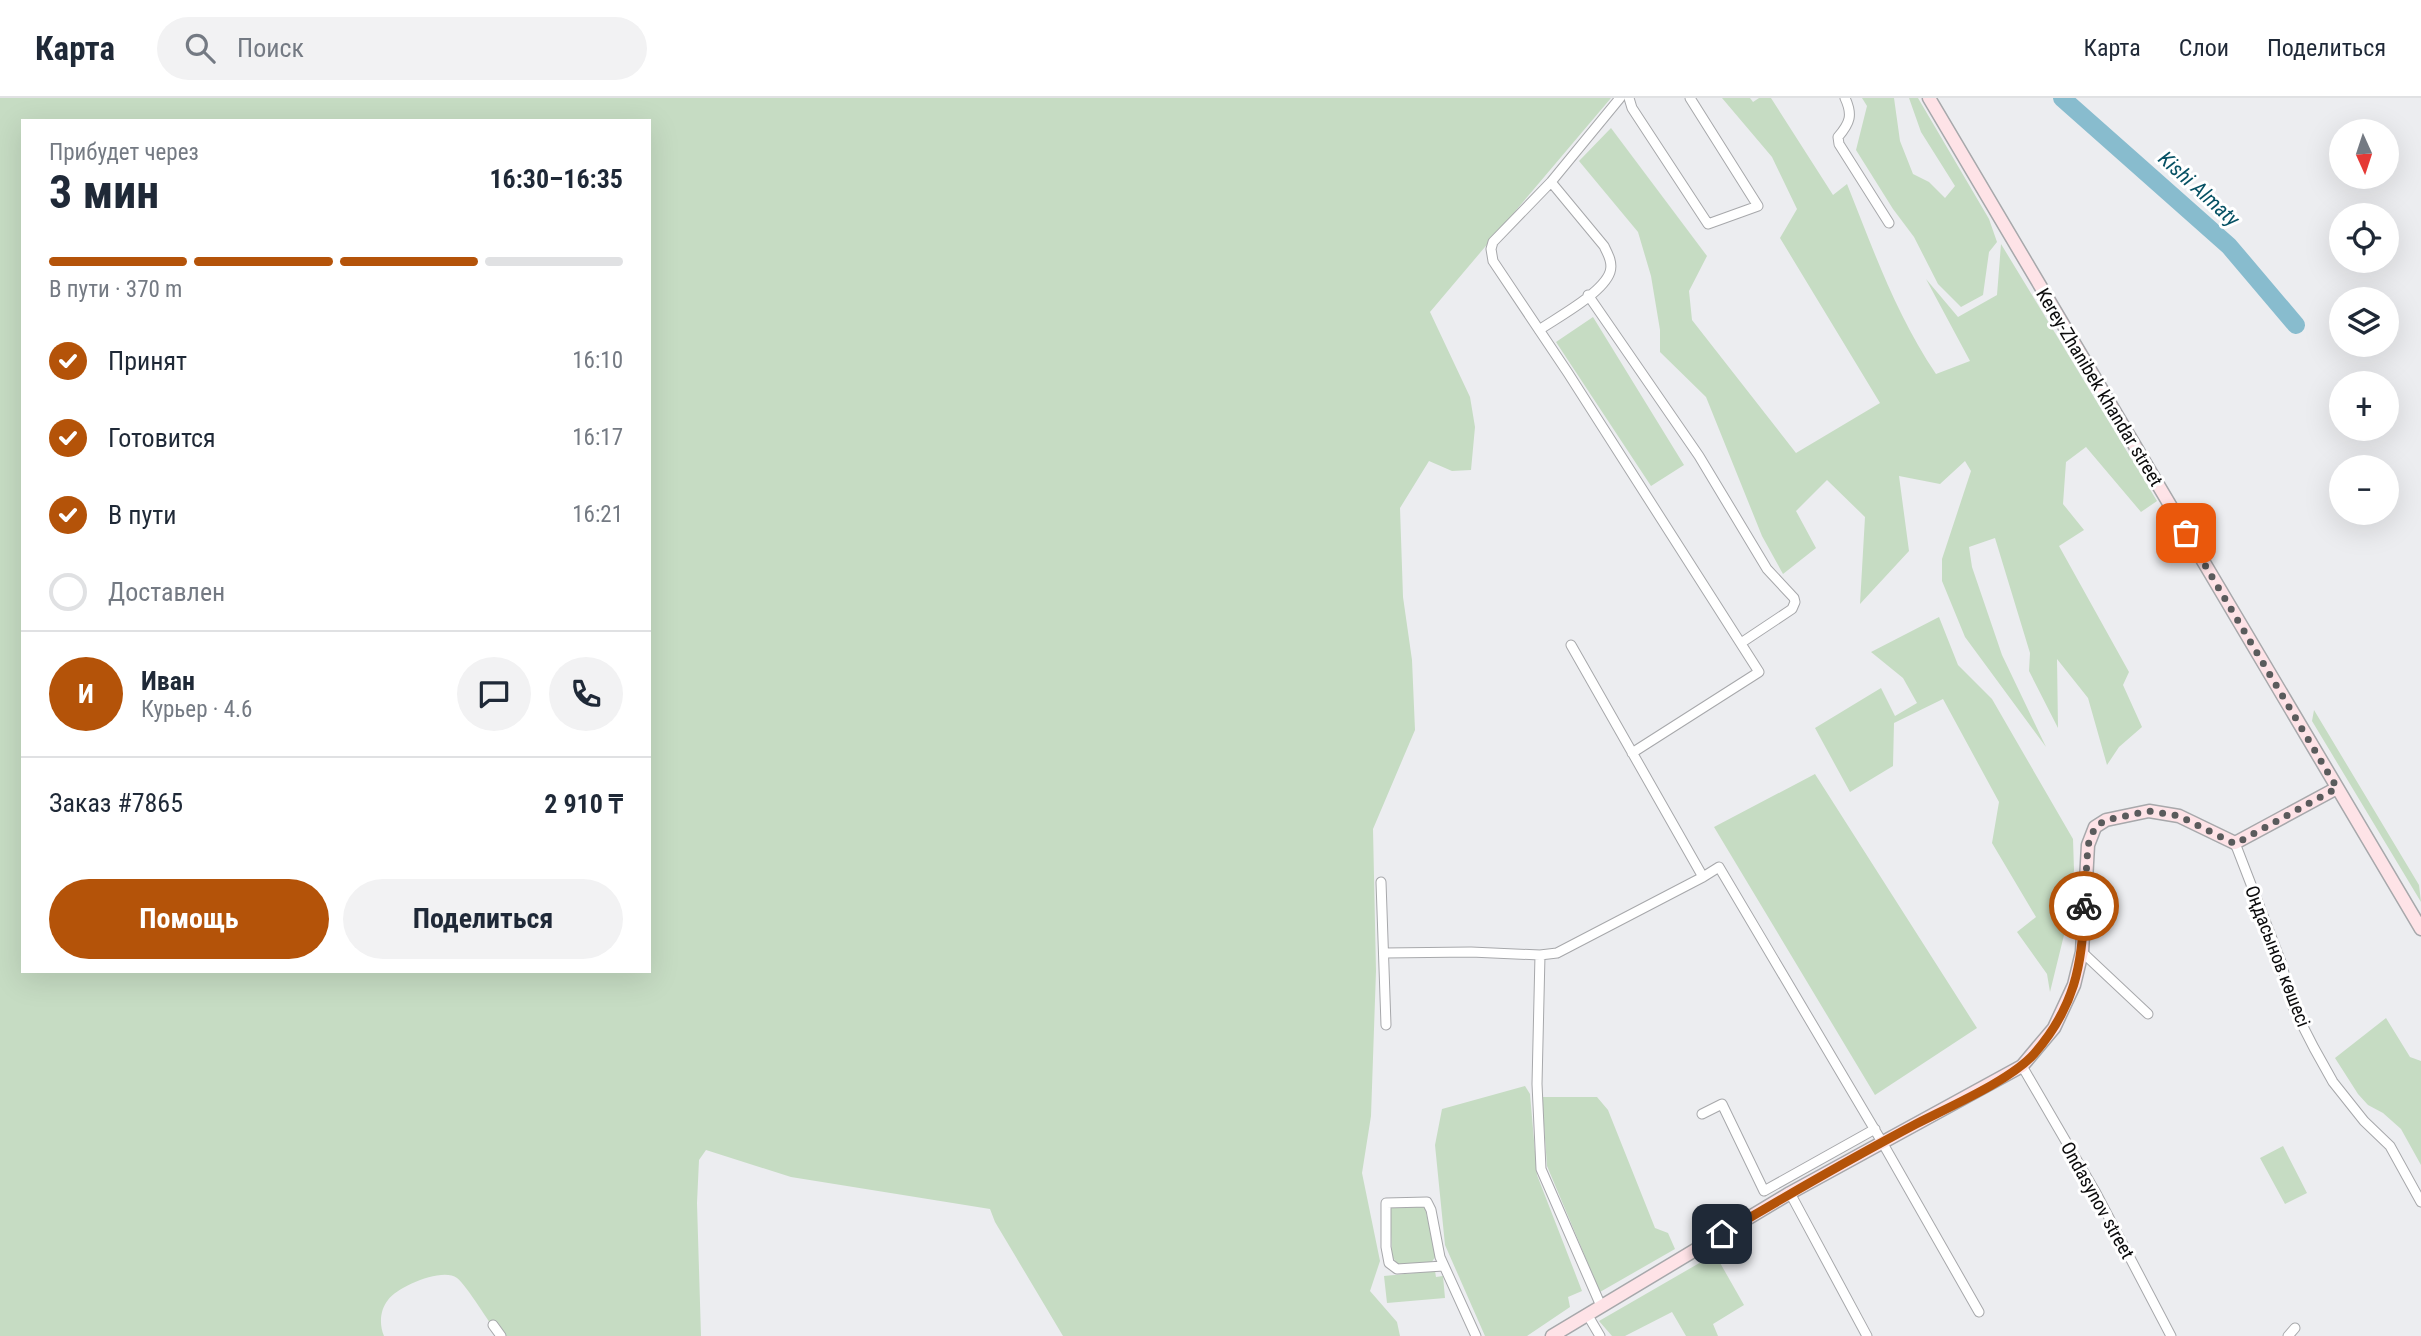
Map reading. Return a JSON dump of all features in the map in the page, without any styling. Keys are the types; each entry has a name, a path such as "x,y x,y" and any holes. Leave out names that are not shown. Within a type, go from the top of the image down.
{"street":[{"path":"1620,98 1551,182 1493,242 1491,249 1493,261 1759,672 1632,753"},
{"path":"1629,98 1632,108 1707,223 1758,206 1690,98"},
{"path":"1845,98 1850,109 1850,124 1838,137 1839,144 1889,222"},
{"name":"Kerey-Zhanibek khandar street","path":"1929,98 2421,929"},
{"path":"1539,330 1604,284 1611,270 1610,258 1604,246 1551,182"},
{"path":"1588,296 1699,456 1767,569 1796,602 1792,609 1741,643"},
{"path":"1571,645 1703,877"},
{"path":"1552,1336 1790,1193 2022,1066 2054,1028 2074,985 2082,951 2088,845 2095,827 2106,820 2149,811 2179,816 2235,844 2337,788"},
{"name":"Оңдасынов көшесі","path":"2235,844 2263,914 2293,1007 2314,1048 2333,1082 2364,1121 2390,1146 2421,1202"},
{"path":"1385,953 1557,953 1719,867 1875,1129 1979,1312"},
{"path":"1381,882 1386,1025"},
{"path":"2082,951 2148,1014"},
{"path":"1539,955 1537,1084 1541,1169 1601,1306"},
{"name":"Ondasynov street","path":"2022,1066 2096,1193 2171,1336"},
{"path":"1702,1114 1722,1104 1764,1191 1875,1129"},
{"path":"1790,1193 1867,1336"},
{"path":"1443,1266 1396,1269 1389,1263 1386,1247 1386,1203 1427,1202 1432,1210 1443,1266 1476,1336"},
{"path":"1587,1314 1600,1336"},
{"path":"493,1325 501,1336"},
{"path":"2288,1336 2295,1328"}],"green space":[{"path":"0,98 1611,98 1430,312 1470,397 1475,427 1471,470 1452,471 1429,461 1400,508 1403,597 1412,660 1415,730 1373,829 1376,971 1371,1116 1362,1173 1380,1261 1370,1291 1397,1322 1400,1336 1063,1336 995,1222 990,1209 791,1177 706,1150 699,1160 697,1203 701,1336 499,1336 461,1282 450,1275 441,1275 410,1284 388,1300 381,1317 384,1336 0,1336"},
{"path":"1722,98 1750,98 1753,102 1759,98 1771,98 1833,195 1847,184 1897,305 1936,374 1970,361 1926,279 1958,317 1997,295 2001,244 2157,501 2141,512 2086,447 2066,462 2063,504 2084,530 2059,546 2129,672 2123,685 2142,727 2119,747 2107,765 2088,698 2057,659 2058,728 2029,671 2030,653 1995,538 1969,547 1972,567 2002,655 2046,747 1965,637 1942,581 1942,559 1971,471 1965,461 1940,484 1899,476 1909,551 1860,604 1865,517 1827,480 1796,511 1816,548 1783,574 1762,536 1706,397 1660,352 1660,330 1651,276 1638,232 1579,161 1611,128 1707,256 1689,291 1692,320 1796,453 1880,403 1780,238 1797,209 1772,157"},
{"path":"1862,98 1894,98 1900,141 1913,174 1929,182 1945,198 1955,186 1921,132 1909,98 1918,98 1989,219 1997,242 1989,252 1983,295 1961,307 1938,284 1914,237 1856,150 1867,106"},
{"path":"1593,317 1684,465 1651,486 1556,342"},
{"path":"1939,617 1958,665 1992,699 2073,839 2074,870 2064,935 2050,992 2047,974 2017,932 2036,917 1992,843 1999,802 1943,699 1894,723 1893,766 1850,792 1815,728 1881,688 1895,716 1917,703 1903,678 1871,652"},
{"path":"2314,710 2419,885 2421,902 2312,721"},
{"path":"1815,774 1977,1028 1875,1095 1714,827"},
{"path":"2386,1018 2410,1057 2421,1061 2421,1165 2401,1129 2383,1113 2368,1105 2335,1058"},
{"path":"1525,1086 1530,1094 1537,1175 1582,1291 1568,1297 1570,1307 1527,1336 1485,1336 1445,1245 1435,1145 1442,1109"},
{"path":"1542,1097 1597,1097 1608,1110 1655,1228 1668,1233 1675,1249 1600,1292 1547,1166"},
{"path":"2283,1146 2307,1193 2285,1204 2260,1158"},
{"path":"1390,1208 1425,1208 1436,1256 1431,1263 1399,1265 1392,1257"},
{"path":"1715,1254 1744,1305 1713,1324 1718,1336 1686,1336 1672,1312 1625,1336 1612,1336 1599,1321"},
{"path":"1435,1271 1436,1277 1443,1276 1445,1298 1387,1303 1384,1276"}],"waterway":[{"name":"Kіshі Almaty","path":"2062,98 2229,246 2296,325"}],"way so far":[{"path":"2084,906 2088,845 2095,827 2106,820 2149,811 2179,816 2235,844 2337,788 2186,533"}],"route":[{"path":"1722,1234 1790,1193 2022,1066 2054,1028 2074,985 2082,951 2084,906"}]}
